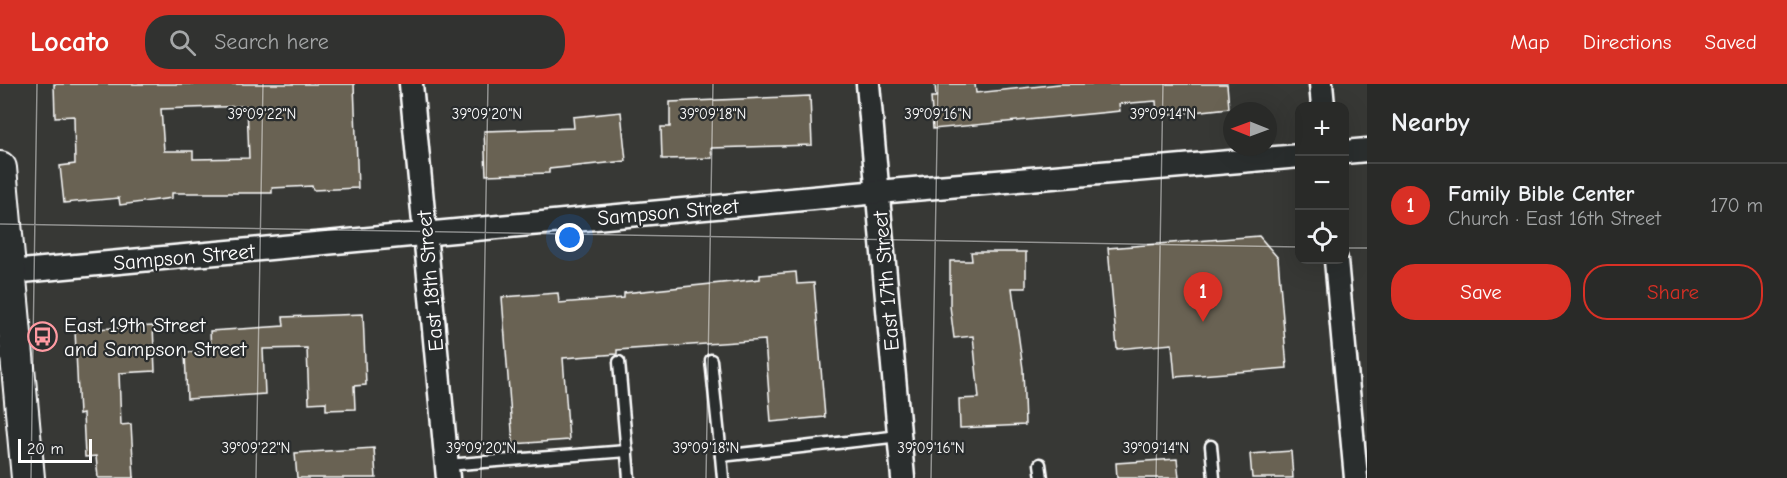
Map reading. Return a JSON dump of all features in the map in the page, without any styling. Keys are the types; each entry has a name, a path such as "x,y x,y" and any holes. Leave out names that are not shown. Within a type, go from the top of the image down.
{"street":[{"name":"East 18th Street","path":"411,84 447,472"},
{"name":"East 17th Street","path":"868,84 903,478"},
{"path":"1321,84 1323,102"},
{"path":"1349,152 1367,150"},
{"name":"Sampson Street","path":"4,273 426,236 878,192 1295,156"},
{"path":"0,168 4,273 28,478"},
{"path":"1337,264 1357,390 1356,478"}],"lane":[{"path":"711,360 723,478"},
{"path":"619,363 629,478"},
{"path":"721,456 900,436"},
{"path":"1211,446 1214,478"},
{"path":"447,472 627,451"},
{"path":"1040,464 1042,478"}],"building":[{"path":"54,84 354,84 358,188 313,190 312,186 272,188 272,193 172,193 172,198 120,205 119,198 64,203 60,166 75,164 74,116 55,117","holes":["247,106 249,158 193,159 193,151 164,151 161,109"]},
{"path":"935,84 975,84 976,93 1059,84 1227,84 1228,102 1223,102 1223,109 1157,116 1156,101 1119,104 1120,111 933,129 931,97 936,97"},
{"path":"810,96 812,145 711,148 712,158 662,159 661,127 670,127 670,102"},
{"path":"621,112 626,161 549,169 549,173 486,175 484,131 574,128 573,117"},
{"path":"1259,236 1278,258 1287,368 1175,377 1172,344 1117,349 1108,248"},
{"path":"971,252 1026,252 1026,288 1012,288 1023,369 1025,425 960,428 959,399 979,398 973,336 954,338 950,306 950,261 972,261"},
{"path":"796,272 797,284 814,283 825,417 771,422 765,340 617,350 617,354 563,358 569,440 513,444 502,297 558,293 559,303 624,298 624,293 760,279 760,275"},
{"path":"363,314 366,385 354,386 355,409 326,410 326,402 309,403 307,348 263,349 265,394 187,399 185,352 211,351 210,331 284,326 283,317"},
{"path":"153,326 155,371 119,373 121,425 131,424 134,478 98,478 96,456 85,457 83,414 79,415 75,330"},
{"path":"374,448 376,478 297,478 295,453"},
{"path":"1291,451 1293,478 1252,478 1250,454"},
{"path":"1177,459 1179,478 1117,478 1116,463"}],"place":[{"name":"Family Bible Center","path":"1203,322"},
{"name":"East 19th Street and Sampson Street","path":"43,337"}]}
